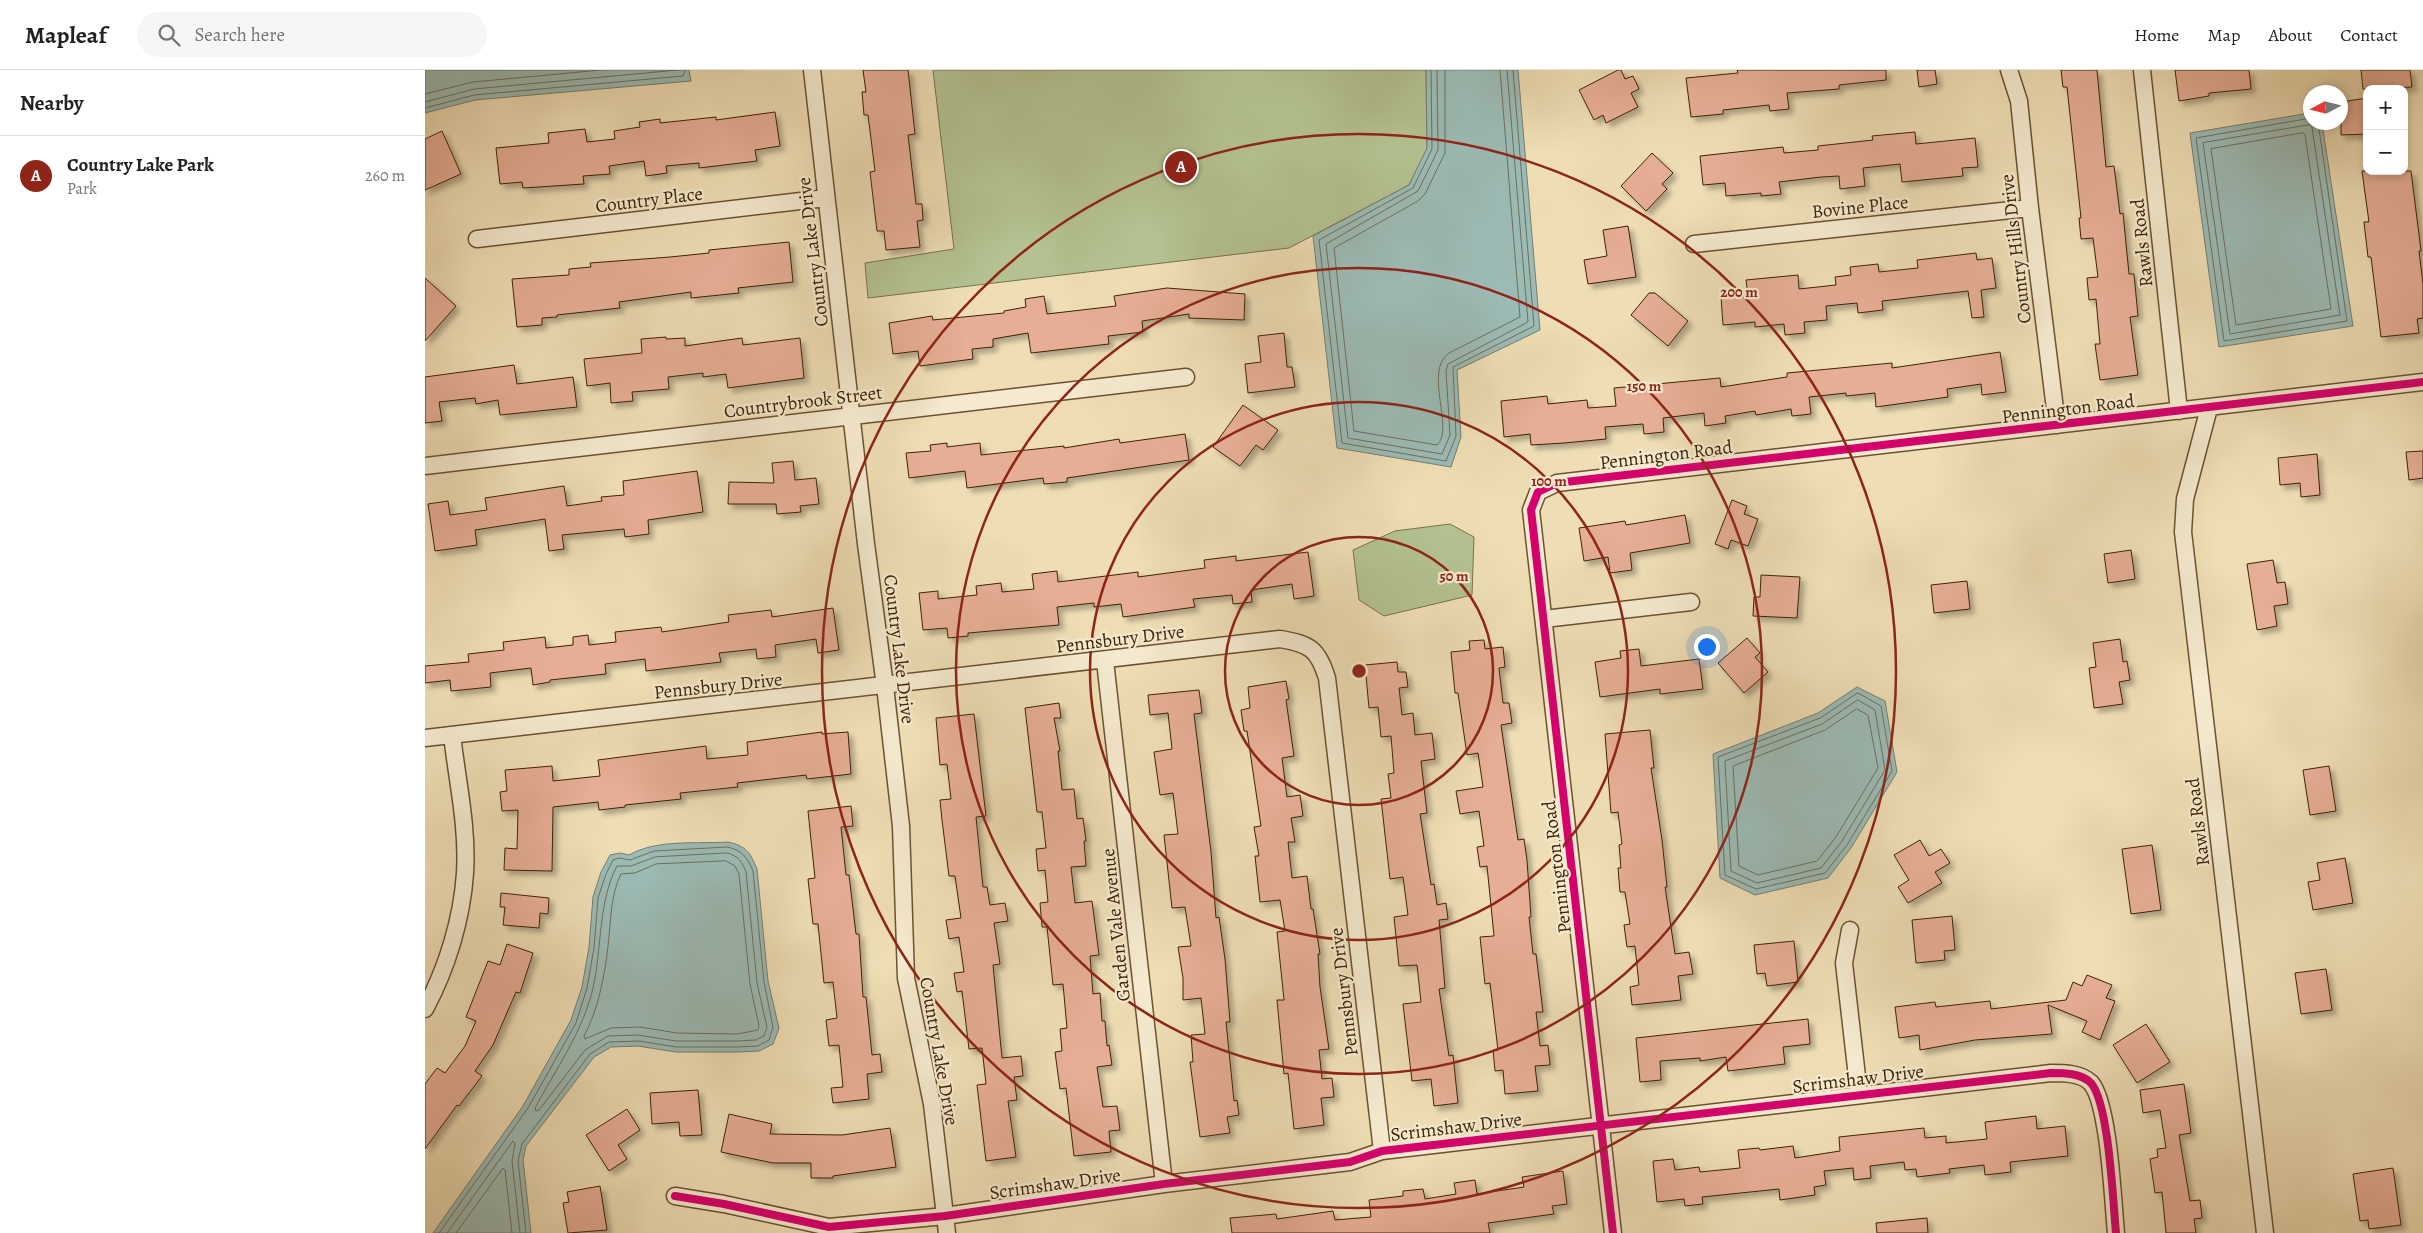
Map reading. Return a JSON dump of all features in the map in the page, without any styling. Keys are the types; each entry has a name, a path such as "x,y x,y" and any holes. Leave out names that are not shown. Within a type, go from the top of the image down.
{"street":[{"name":"Country Lake Drive","path":"812,70 825,198 901,826 906,978 932,1104 947,1233"},
{"name":"Country Hills Drive","path":"2009,70 2019,101 2029,208 2057,425"},
{"name":"Rawls Road","path":"2142,70 2179,411"},
{"name":"Country Place","path":"477,239 825,198"},
{"name":"Bovine Place","path":"1694,244 2029,208"},
{"name":"Countrybrook Street","path":"425,466 1186,377"},
{"name":"Pennington Road","path":"1613,1233 1531,510 1538,492 1557,482 2423,382"},
{"name":"Rawls Road","path":"2209,408 2185,499 2183,532 2265,1233"},
{"path":"1544,620 1691,602"},
{"name":"Pennsbury Drive","path":"425,738 1105,661 1280,639 1300,642 1316,652 1327,678 1382,1151"},
{"name":"Garden Vale Avenue","path":"1105,661 1164,1184"},
{"path":"425,1008 445,964 457,922 465,872 464,837 452,735"},
{"path":"1850,930 1844,963 1859,1094"},
{"name":"Scrimshaw Drive","path":"675,1196 724,1204 829,1227 945,1216 1164,1184 1350,1162 1382,1151 2051,1073 2073,1074 2090,1082 2099,1098 2116,1233"}],"green space":[{"path":"933,70 1426,70 1427,149 1409,185 1289,248 868,298 865,263 954,249"},
{"path":"1450,524 1474,537 1472,595 1384,616 1359,600 1353,550 1395,531"}],"water":[{"path":"425,70 689,70 691,81 475,100 425,113"},
{"path":"1426,70 1518,70 1540,330 1457,370 1461,437 1451,467 1337,448 1313,236 1409,185 1427,148"},
{"path":"2303,114 2303,130 2323,130 2353,326 2219,347 2190,133"},
{"path":"1857,687 1885,701 1897,772 1851,848 1828,878 1755,895 1720,878 1713,754 1818,713"},
{"path":"728,842 747,851 757,869 768,981 779,1028 773,1044 759,1051 737,1052 676,1052 638,1046 611,1047 594,1057 526,1146 523,1160 531,1233 433,1233 523,1106 571,1020 582,987 589,947 593,897 601,872 610,855 620,853 629,855 652,846 664,844"}],"building":[{"path":"863,70 908,70 915,134 908,135 916,204 922,204 923,220 917,221 920,247 886,250 884,231 877,231 870,172 875,171 868,115 864,115 862,92 866,92"},
{"path":"1621,70 1625,79 1633,76 1639,89 1631,93 1638,107 1606,123 1603,115 1594,120 1579,90"},
{"path":"1737,70 1886,70 1886,80 1839,85 1839,89 1787,93 1789,109 1770,111 1769,105 1723,110 1723,114 1691,117 1686,78 1738,73"},
{"path":"1917,70 1935,70 1937,84 1919,87"},
{"path":"2061,70 2097,70 2106,167 2114,166 2120,214 2123,213 2129,274 2134,274 2138,316 2130,317 2138,375 2100,380 2095,344 2100,344 2096,299 2089,300 2087,278 2098,277 2093,238 2081,239 2079,218 2081,218 2067,87 2063,87"},
{"path":"2175,70 2249,70 2251,89 2209,93 2209,96 2179,101"},
{"path":"2361,70 2410,70 2412,87 2408,87 2408,85 2363,85 2363,89"},
{"path":"2363,99 2363,134 2341,135 2341,130 2348,130 2348,101"},
{"path":"775,112 780,146 755,150 757,161 699,168 699,163 666,166 667,173 646,176 644,161 609,166 610,174 583,176 584,184 523,188 522,182 500,184 496,148 549,143 548,133 585,129 587,142 615,139 614,131 640,127 639,122 660,119 660,123 716,117 716,120"},
{"path":"442,131 461,174 425,190 425,139"},
{"path":"1915,132 1916,144 1975,138 1978,167 1962,168 1963,176 1902,182 1900,164 1863,168 1865,186 1840,189 1839,176 1821,177 1779,182 1781,194 1761,196 1761,193 1726,196 1725,183 1703,185 1700,156 1783,147 1784,153 1818,150 1818,146 1873,140 1872,136"},
{"path":"1652,153 1673,173 1662,184 1667,189 1646,211 1621,186"},
{"path":"2362,171 2363,175 2408,175 2408,171 2411,171 2423,284 2423,318 2417,319 2419,333 2381,337 2371,257 2368,257 2364,222 2369,222"},
{"path":"1628,226 1636,277 1588,284 1584,260 1607,256 1603,230"},
{"path":"789,242 793,282 738,288 739,293 691,298 691,292 619,302 620,308 557,315 557,317 542,318 542,325 517,327 512,279 569,275 569,269 591,267 590,263 709,253 709,250"},
{"path":"1976,253 1977,260 1992,258 1996,288 1981,290 1984,317 1972,318 1968,291 1882,301 1883,310 1858,313 1857,303 1826,306 1827,320 1804,322 1805,333 1785,335 1784,324 1755,327 1755,322 1723,325 1721,297 1748,295 1746,280 1798,275 1799,289 1836,285 1835,277 1851,275 1850,267 1878,264 1879,272 1918,268 1917,260"},
{"path":"425,278 456,306 425,341"},
{"path":"1167,288 1245,294 1244,320 1189,318 1189,314 1142,321 1143,332 1108,336 1109,344 1031,353 1028,333 993,339 993,347 972,349 973,359 920,366 918,351 893,354 889,323 932,316 933,320 1004,313 1004,311 1026,307 1025,299 1044,296 1047,314 1116,306 1114,296"},
{"path":"1649,293 1655,293 1688,321 1668,346 1631,315"},
{"path":"1284,333 1287,367 1292,367 1295,387 1248,393 1245,364 1261,362 1258,336"},
{"path":"666,337 666,339 685,338 685,346 742,338 743,345 800,338 804,378 728,388 726,374 703,377 703,373 668,377 669,389 632,392 633,401 611,403 610,383 587,386 584,359 642,353 641,339"},
{"path":"2000,352 2006,392 1982,395 1981,384 1947,389 1948,397 1876,407 1875,393 1846,396 1846,393 1809,397 1811,414 1792,416 1791,409 1756,415 1755,411 1725,416 1726,423 1705,426 1704,413 1663,418 1664,432 1644,434 1643,424 1605,427 1606,439 1564,443 1531,445 1530,434 1504,437 1501,401 1547,396 1548,404 1587,400 1588,408 1616,406 1614,388 1720,378 1721,387 1787,377 1787,373 1892,363 1892,368"},
{"path":"514,365 517,384 573,377 577,407 500,415 498,400 476,404 475,398 439,402 442,421 425,423 425,377"},
{"path":"1243,405 1278,430 1263,450 1256,445 1240,466 1213,447"},
{"path":"1185,434 1189,460 1067,478 1067,482 1044,484 1043,478 967,488 965,471 909,478 906,453 931,451 930,445 947,443 947,447 980,443 981,455 1064,446 1064,448 1119,439 1120,443"},
{"path":"2423,451 2423,478 2409,480 2406,452"},
{"path":"2317,454 2320,495 2301,497 2300,483 2280,485 2278,458"},
{"path":"793,461 795,480 816,478 819,504 800,506 801,512 777,514 776,504 728,504 729,482 774,483 772,463"},
{"path":"697,471 703,512 648,520 649,534 625,537 624,529 562,535 564,549 549,551 545,519 475,530 477,545 435,551 428,504 448,501 450,515 487,510 485,498 564,486 567,506 602,501 601,497 624,495 623,481"},
{"path":"1732,500 1747,506 1744,514 1758,519 1748,546 1731,540 1728,549 1715,544"},
{"path":"1685,515 1690,543 1630,553 1632,570 1610,573 1608,557 1584,561 1579,528 1625,521 1626,525"},
{"path":"2131,550 2135,579 2108,583 2104,554"},
{"path":"1308,552 1314,596 1294,599 1292,584 1251,590 1252,602 1233,604 1232,595 1193,599 1195,607 1123,617 1121,604 1094,607 1094,603 1057,607 1059,625 968,633 968,636 948,638 947,628 923,630 919,593 938,591 938,599 977,595 976,586 1001,583 1002,592 1034,589 1032,574 1057,571 1058,582 1138,572 1138,577 1205,568 1204,560 1236,556 1236,561"},
{"path":"2273,560 2277,583 2285,582 2288,604 2274,606 2277,626 2257,630 2247,564"},
{"path":"1761,575 1800,577 1797,618 1753,616 1754,597 1760,597"},
{"path":"1967,581 1970,609 1934,613 1931,585"},
{"path":"833,608 839,650 818,653 816,639 775,645 776,657 757,659 756,649 719,653 721,662 646,671 645,659 605,664 606,674 550,680 550,682 533,685 531,668 490,673 491,687 451,691 450,680 425,683 425,666 469,662 468,654 504,650 503,642 545,637 546,648 573,645 573,637 588,635 589,645 616,642 615,632 661,627 662,632 729,622 728,615 771,610 772,617"},
{"path":"1747,638 1760,653 1755,657 1768,672 1744,693 1718,663"},
{"path":"2120,639 2123,662 2127,661 2130,680 2119,682 2123,704 2094,708 2089,668 2096,667 2093,643"},
{"path":"1484,640 1485,649 1503,647 1505,667 1499,668 1503,703 1509,703 1512,723 1501,725 1518,840 1524,839 1527,860 1531,917 1529,917 1533,954 1536,954 1543,1012 1536,1012 1540,1046 1548,1045 1550,1065 1535,1066 1538,1091 1505,1094 1503,1070 1495,1071 1493,1050 1498,1050 1490,983 1485,984 1480,937 1494,936 1487,866 1480,867 1477,847 1484,846 1479,811 1460,814 1456,791 1483,787 1478,753 1467,755 1458,693 1455,693 1451,652 1470,650 1469,641"},
{"path":"1639,649 1641,666 1699,659 1703,689 1660,694 1660,689 1600,697 1595,662 1621,658 1620,651"},
{"path":"1397,662 1398,672 1406,672 1408,687 1399,688 1402,715 1413,713 1415,735 1432,733 1435,759 1421,761 1427,813 1420,814 1431,885 1434,884 1437,905 1446,903 1448,919 1439,920 1445,988 1439,989 1449,1056 1453,1055 1458,1103 1434,1106 1431,1079 1412,1081 1403,1004 1421,1002 1417,965 1399,966 1394,917 1408,915 1403,877 1390,879 1381,799 1391,798 1388,774 1394,773 1391,736 1381,737 1378,707 1369,708 1365,665"},
{"path":"1286,681 1289,699 1286,700 1294,756 1282,758 1287,797 1300,795 1303,816 1291,818 1295,842 1288,842 1292,878 1307,876 1320,954 1318,954 1320,987 1329,1049 1319,1050 1322,1079 1332,1078 1334,1097 1321,1098 1324,1125 1294,1129 1288,1073 1284,1074 1277,1000 1284,1000 1277,932 1285,931 1280,900 1260,902 1255,856 1259,856 1254,827 1261,826 1247,731 1244,731 1241,710 1250,708 1248,687"},
{"path":"1199,690 1202,713 1194,714 1211,852 1216,918 1219,917 1225,959 1230,1022 1226,1022 1234,1101 1237,1100 1239,1115 1227,1117 1230,1133 1200,1137 1190,1062 1193,1062 1191,1035 1205,1034 1201,998 1183,1000 1183,978 1178,947 1191,946 1185,907 1172,908 1164,835 1178,834 1173,793 1160,795 1154,752 1172,749 1168,713 1150,715 1148,695"},
{"path":"1059,703 1061,718 1054,718 1060,751 1058,751 1062,790 1074,789 1077,819 1083,818 1086,841 1084,841 1086,866 1071,867 1075,903 1092,901 1099,955 1090,956 1093,994 1100,993 1102,1021 1105,1021 1107,1046 1109,1045 1112,1065 1097,1067 1103,1107 1117,1106 1120,1130 1109,1131 1111,1152 1074,1156 1066,1088 1060,1089 1055,1052 1062,1051 1060,1029 1067,1028 1063,984 1053,985 1047,927 1042,927 1040,903 1048,902 1045,870 1038,871 1036,849 1046,848 1042,812 1037,812 1025,708"},
{"path":"974,714 986,816 976,817 983,887 987,887 990,905 1005,903 1008,921 994,923 1000,964 993,965 1002,1058 1021,1056 1023,1076 1014,1077 1017,1100 1008,1101 1016,1157 986,1161 977,1085 986,1084 982,1048 969,1049 962,991 957,992 954,973 964,972 959,937 949,939 946,920 961,918 955,876 949,876 940,800 951,799 947,764 940,765 936,718"},
{"path":"1650,730 1654,768 1651,768 1662,840 1667,887 1665,887 1675,954 1689,952 1693,974 1678,976 1681,1000 1632,1005 1630,987 1639,985 1635,946 1627,947 1624,925 1630,924 1625,892 1620,892 1618,868 1621,868 1619,845 1622,844 1618,812 1611,813 1605,734"},
{"path":"822,732 822,734 848,732 851,774 807,779 806,775 737,783 738,787 680,793 681,799 599,810 598,802 553,807 552,871 504,870 505,848 517,849 518,810 502,811 500,792 507,791 505,770 552,766 553,781 600,776 598,760 706,746 707,759 748,755 747,742"},
{"path":"2329,766 2336,811 2310,815 2303,770"},
{"path":"851,806 853,826 841,827 846,875 849,875 856,934 859,934 863,997 866,997 872,1055 880,1054 882,1072 867,1074 869,1099 833,1103 831,1088 843,1087 839,1045 829,1046 826,1020 837,1018 833,982 824,983 818,924 813,924 808,879 815,878 808,811"},
{"path":"1920,840 1929,856 1941,849 1950,863 1935,872 1942,883 1908,903 1898,887 1909,880 1894,855"},
{"path":"2152,845 2161,910 2131,914 2122,849"},
{"path":"2345,858 2353,903 2313,910 2308,882 2320,880 2317,863"},
{"path":"501,893 549,898 548,914 540,913 539,928 503,925 505,907 500,907"},
{"path":"1952,916 1955,950 1944,951 1945,960 1916,963 1912,920"},
{"path":"1794,941 1798,982 1767,986 1765,973 1757,974 1754,945"},
{"path":"507,944 533,953 520,993 516,992 493,1045 475,1071 482,1076 459,1106 457,1105 425,1149 425,1084 437,1068 445,1073 465,1046 476,1021 466,1017 488,961 500,965"},
{"path":"2326,969 2332,1010 2301,1014 2295,973"},
{"path":"2087,975 2112,985 2106,998 2115,1001 2100,1040 2082,1032 2087,1021 2048,1005 2052,1034 1975,1040 1920,1050 1919,1035 1899,1038 1895,1007 1935,1002 1936,1007 1990,1001 1991,1009 2066,1000 2073,982 2082,986"},
{"path":"1808,1019 1810,1044 1783,1047 1785,1064 1728,1071 1726,1057 1700,1061 1700,1058 1660,1061 1661,1080 1640,1082 1636,1038"},
{"path":"2146,1024 2170,1062 2137,1083 2113,1045"},
{"path":"2184,1084 2191,1133 2179,1135 2190,1201 2200,1200 2202,1218 2194,1219 2196,1233 2166,1233 2162,1192 2155,1193 2150,1159 2158,1157 2157,1149 2166,1148 2160,1110 2143,1113 2140,1090"},
{"path":"698,1090 702,1135 680,1136 679,1122 652,1124 650,1093"},
{"path":"627,1109 640,1130 618,1145 627,1159 609,1171 586,1135"},
{"path":"729,1114 772,1124 770,1134 842,1135 890,1128 896,1167 833,1176 833,1178 811,1178 811,1163 773,1163 721,1152"},
{"path":"2036,1116 2037,1129 2065,1126 2068,1156 2010,1162 2011,1172 1985,1175 1984,1165 1949,1169 1950,1173 1917,1177 1916,1169 1905,1170 1904,1162 1870,1166 1871,1178 1854,1180 1853,1168 1824,1171 1826,1185 1814,1187 1815,1195 1780,1200 1779,1189 1702,1197 1703,1204 1685,1206 1684,1199 1657,1202 1653,1161 1673,1159 1675,1170 1699,1167 1700,1172 1740,1168 1738,1150 1759,1148 1760,1150 1793,1146 1795,1158 1840,1151 1839,1137 1924,1128 1925,1138 1946,1136 1946,1143 1987,1139 1985,1122"},
{"path":"2393,1168 2401,1225 2369,1229 2368,1220 2360,1221 2353,1174"},
{"path":"1563,1171 1567,1204 1552,1206 1554,1214 1488,1223 1490,1233 1232,1233 1230,1218 1276,1214 1277,1219 1333,1211 1335,1220 1371,1217 1369,1200 1403,1196 1403,1191 1423,1189 1425,1199 1456,1194 1454,1183 1475,1180 1477,1194 1524,1187 1522,1177"},
{"path":"600,1186 607,1230 568,1233 563,1203 569,1202 567,1192"},
{"path":"1927,1218 1928,1233 1877,1233 1876,1223"}],"cycle path":[{"path":"1613,1233 1531,510 1538,492 1557,483 2423,382"},
{"path":"675,1196 724,1204 829,1227 945,1216 1164,1184 1350,1162 1382,1151 2056,1073 2082,1077 2091,1083 2097,1094 2106,1132 2116,1233"}],"place":[{"name":"Country Lake Park","path":"1181,167"}]}
